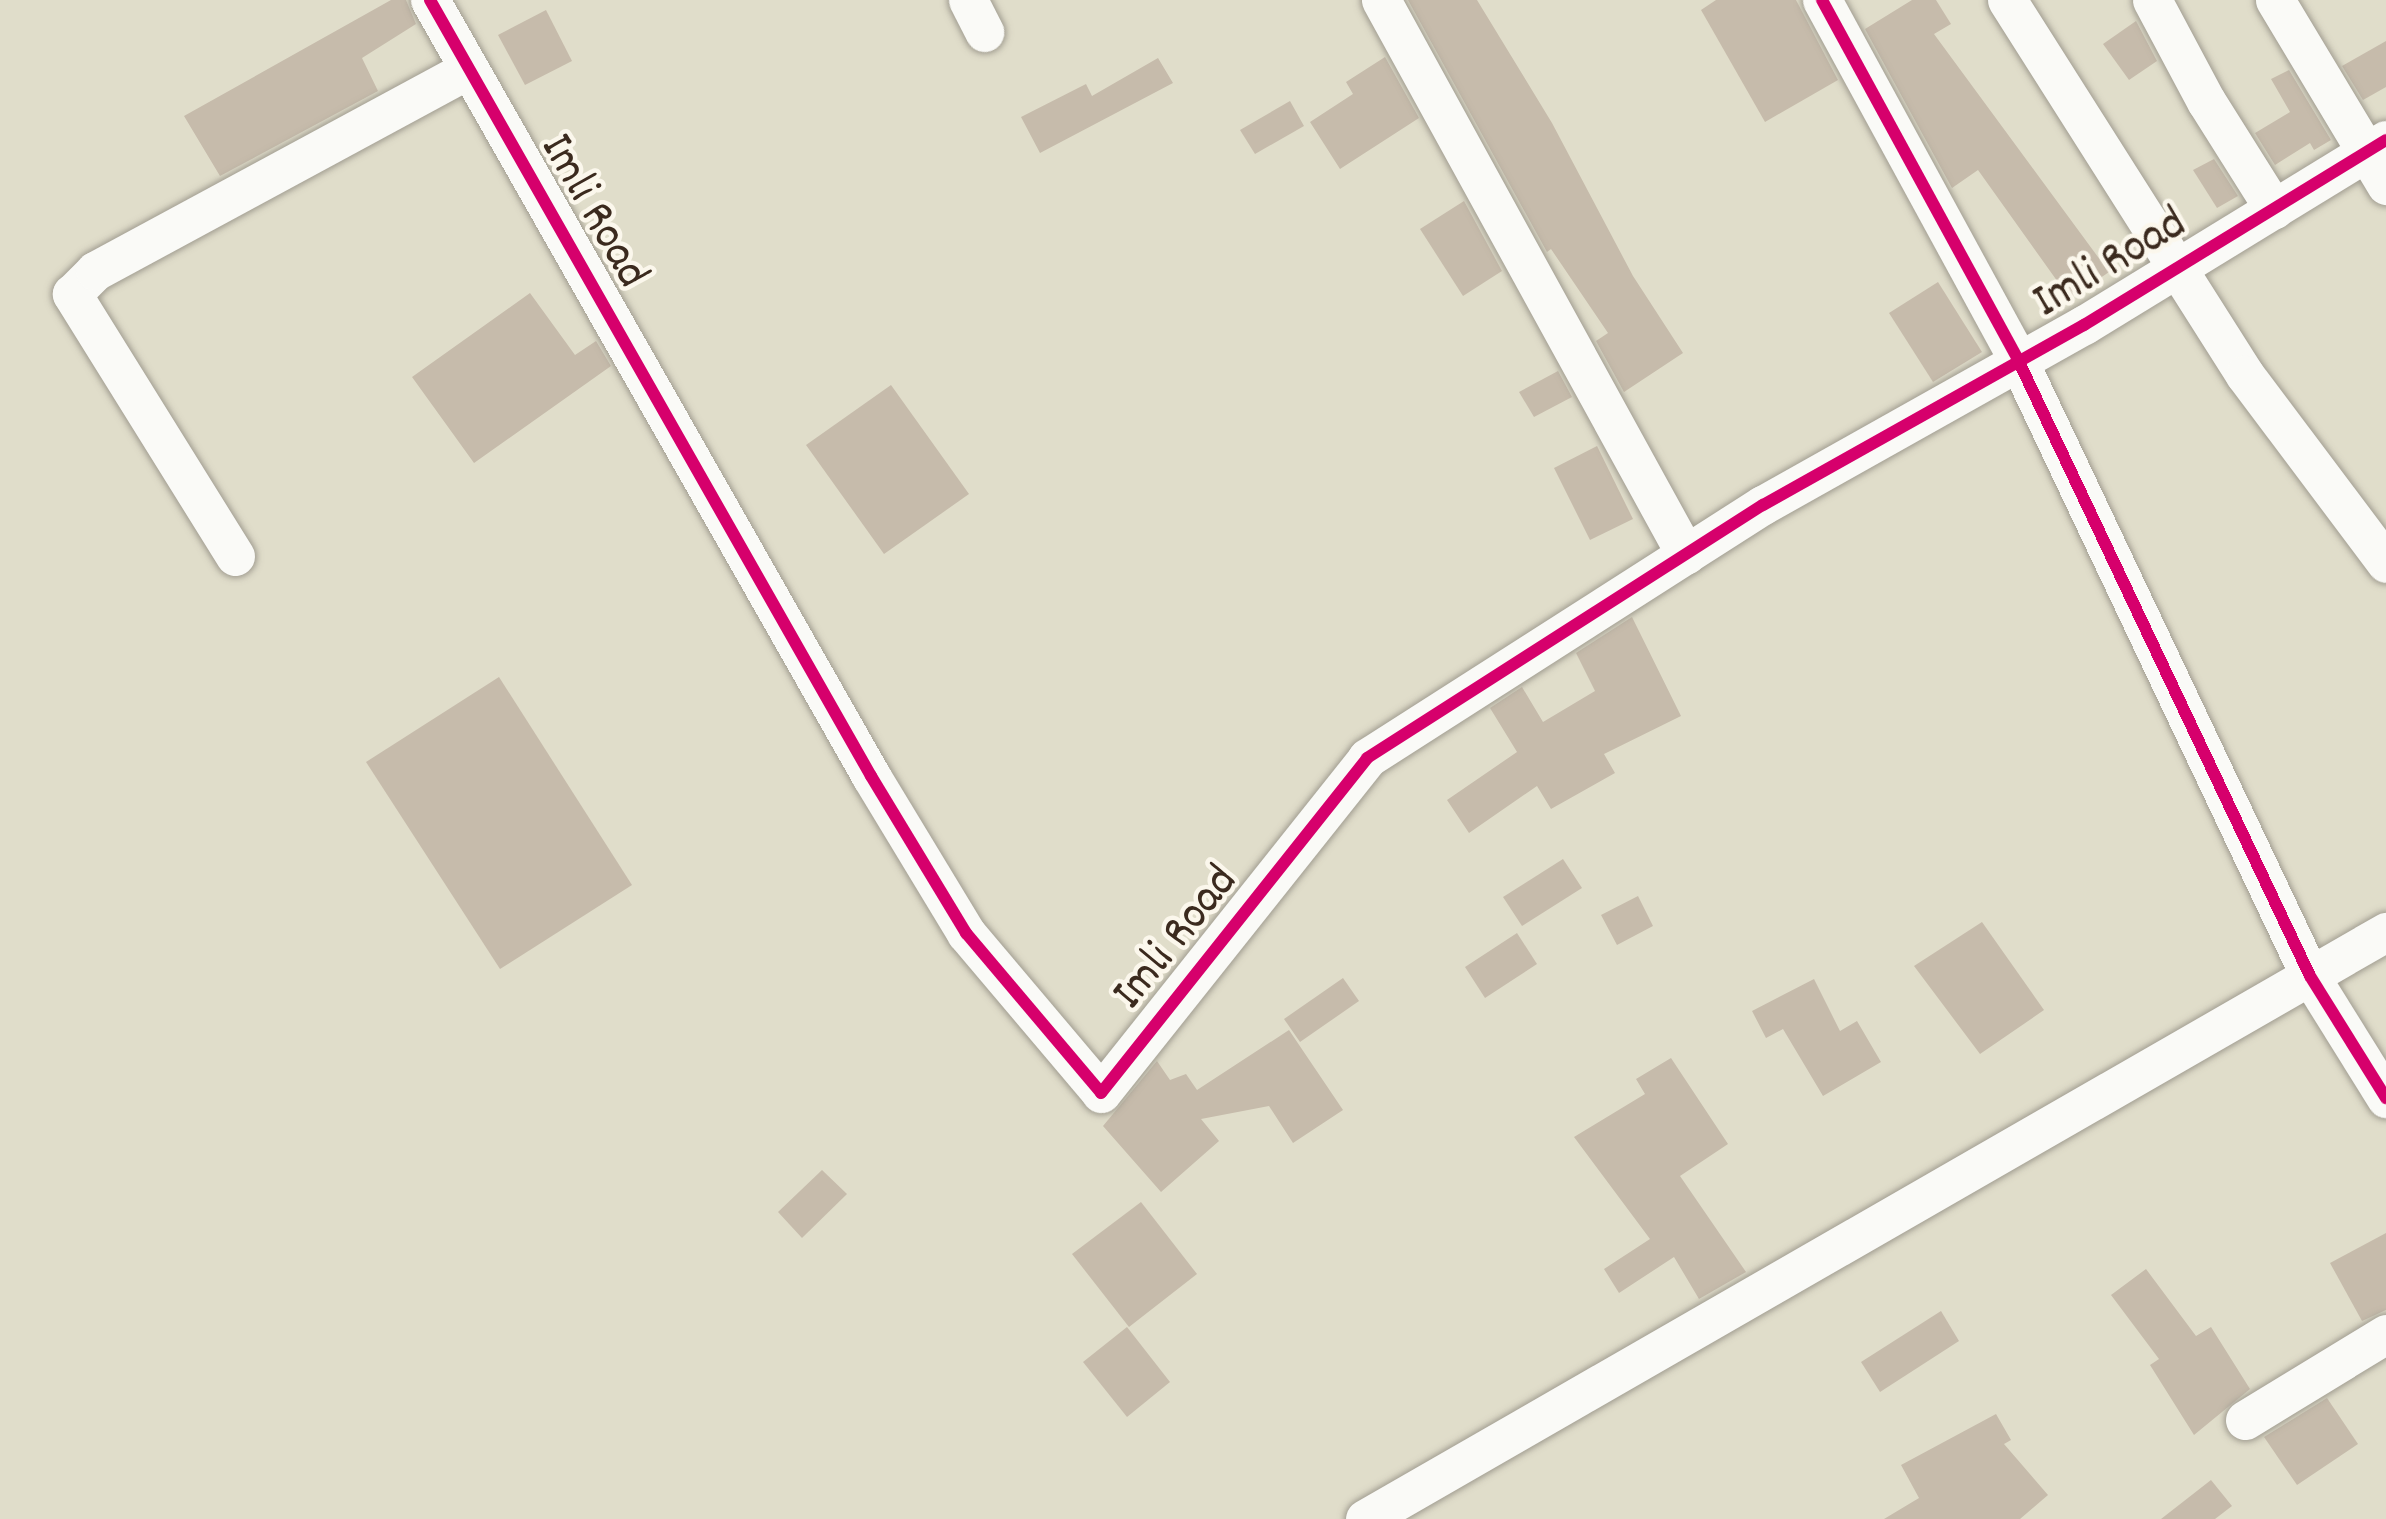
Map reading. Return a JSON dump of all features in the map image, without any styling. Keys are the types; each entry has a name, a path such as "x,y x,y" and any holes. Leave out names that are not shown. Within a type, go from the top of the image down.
{"street":[{"name":"Imli Road","path":"430,0 871,776 967,933 1101,1093 1367,758 1686,555 2274,209 2379,159"},
{"path":"1381,0 1686,555"},
{"path":"1822,0 2019,362 2310,976 2386,1098"},
{"path":"2007,0 2246,375 2386,563"},
{"path":"2152,0 2206,101 2274,209"},
{"path":"2275,0 2379,159"},
{"path":"235,556 72,294 95,271 469,69"},
{"path":"1365,1519 2386,932"},
{"path":"2245,1420 2386,1334"}],"building":[{"path":"391,0 406,0 416,24 362,58 378,91 220,176 184,116"},
{"path":"1408,0 1477,0 1552,123 1633,276 1683,353 1624,392 1596,341 1608,333 1551,249 1547,252"},
{"path":"1716,0 1796,0 1838,80 1765,122 1701,10"},
{"path":"1912,0 1936,0 1951,24 1934,34 2109,272 2070,299 1978,170 1952,188 1865,29"},
{"path":"546,10 572,61 525,85 498,35"},
{"path":"2136,21 2157,61 2129,80 2103,44"},
{"path":"2386,41 2386,87 2363,100 2342,66"},
{"path":"1385,57 1419,118 1340,169 1310,122 1353,94 1346,82"},
{"path":"1158,58 1173,83 1040,153 1021,117 1086,84 1092,96"},
{"path":"2289,70 2331,140 2314,150 2310,143 2275,165 2255,133 2290,112 2271,79"},
{"path":"1290,101 1304,126 1255,154 1240,130"},
{"path":"2214,159 2238,196 2217,208 2193,170"},
{"path":"1464,201 1502,271 1463,296 1420,229"},
{"path":"1938,282 1982,352 1933,382 1889,313"},
{"path":"530,293 575,355 596,341 611,366 474,463 412,377"},
{"path":"1558,371 1572,397 1534,417 1519,392"},
{"path":"891,385 969,494 884,554 806,445"},
{"path":"1597,446 1633,519 1590,540 1554,468"},
{"path":"1632,617 1681,716 1604,754 1615,773 1551,809 1537,786 1469,833 1447,800 1517,752 1490,708 1522,687 1543,722 1595,691 1576,653"},
{"path":"499,677 632,885 500,969 366,762"},
{"path":"1563,859 1582,888 1522,926 1503,897"},
{"path":"1638,896 1653,926 1617,945 1601,915"},
{"path":"1982,922 2044,1010 1980,1054 1914,966"},
{"path":"1517,933 1537,964 1485,998 1465,967"},
{"path":"1343,978 1359,1001 1300,1042 1284,1019"},
{"path":"1814,979 1840,1031 1857,1021 1881,1062 1823,1096 1783,1029 1766,1038 1752,1011"},
{"path":"1289,1030 1343,1110 1293,1143 1269,1106 1201,1119 1219,1141 1161,1192 1103,1126 1157,1061 1170,1080 1186,1074 1197,1090"},
{"path":"1671,1058 1728,1144 1680,1176 1746,1272 1699,1299 1674,1257 1619,1293 1604,1269 1650,1239 1574,1137 1645,1094 1636,1079"},
{"path":"822,1170 847,1194 802,1238 778,1212"},
{"path":"1141,1202 1197,1274 1129,1327 1072,1254"},
{"path":"2386,1233 2386,1310 2362,1321 2330,1263"},
{"path":"2146,1269 2196,1336 2211,1327 2250,1389 2194,1435 2150,1365 2159,1359 2111,1295"},
{"path":"1941,1311 1959,1341 1880,1392 1861,1362"},
{"path":"1127,1327 1170,1382 1127,1417 1083,1362"},
{"path":"2327,1398 2358,1444 2297,1485 2264,1437"},
{"path":"1996,1414 2011,1440 2004,1444 2048,1495 2020,1519 1884,1519 1919,1498 1901,1465"},
{"path":"2211,1480 2232,1506 2215,1519 2161,1519"}],"cycle path":[{"path":"430,0 871,776 966,933 1101,1093 1367,758 1763,505 2084,325 2386,140"},
{"path":"1822,0 2019,362 2310,976 2386,1098"}]}
